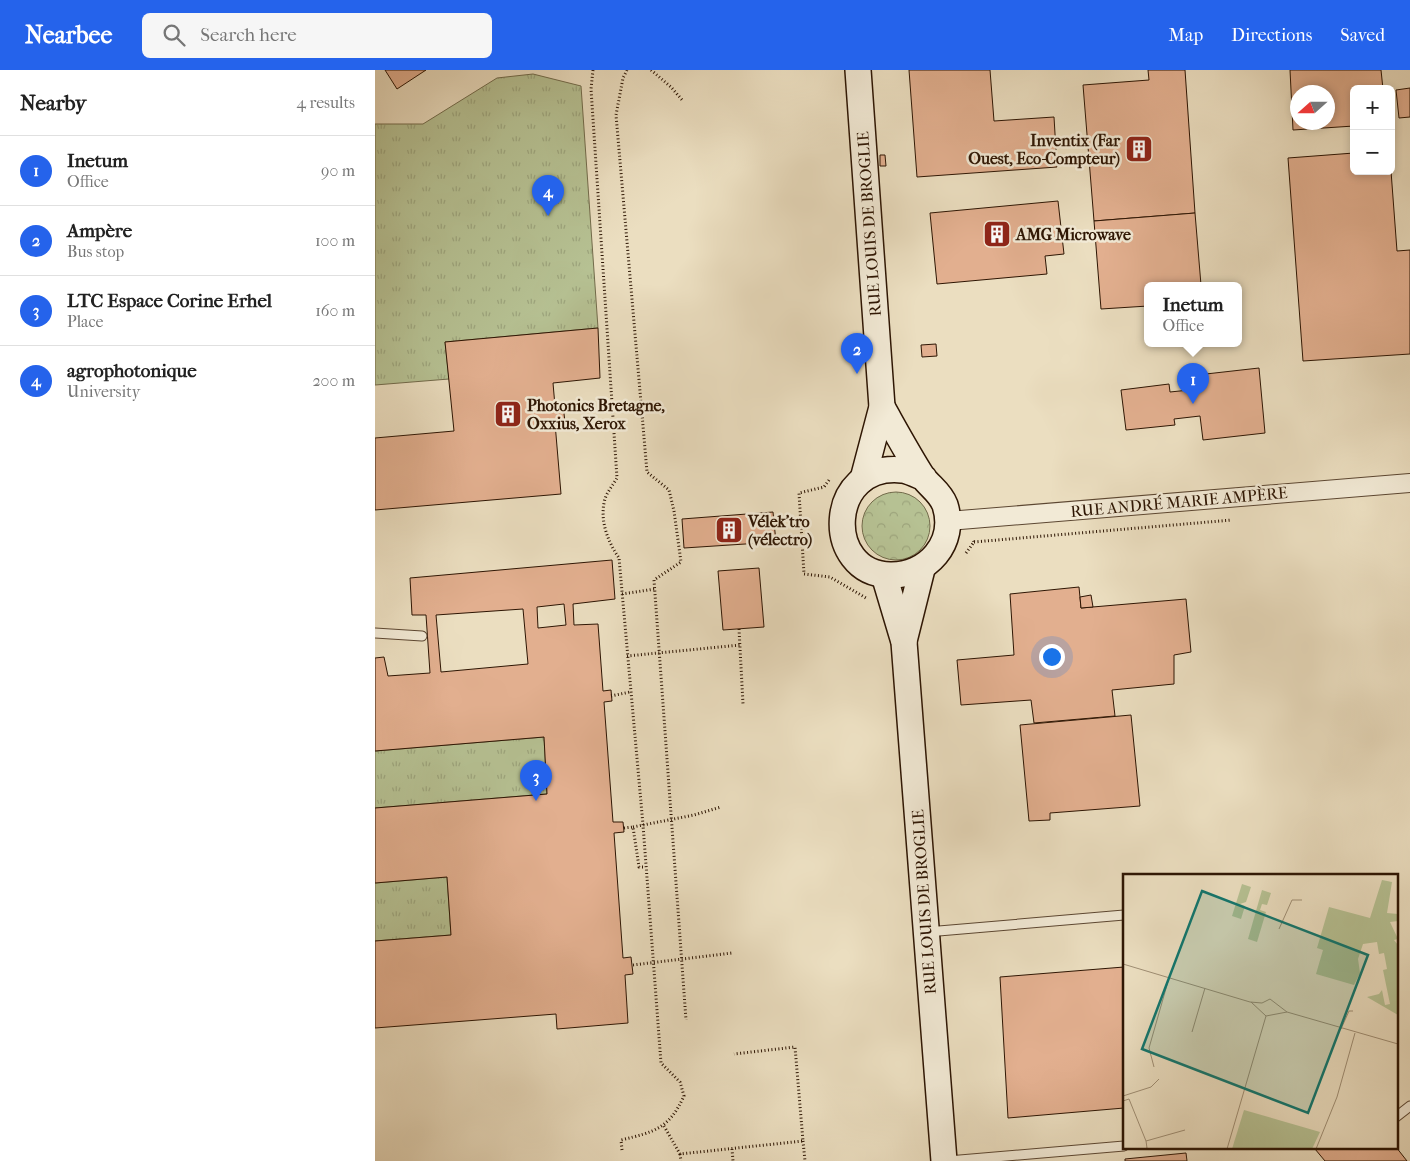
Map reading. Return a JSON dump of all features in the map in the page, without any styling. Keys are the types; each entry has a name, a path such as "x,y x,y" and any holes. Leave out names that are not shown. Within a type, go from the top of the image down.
{"street":[{"name":"RUE LOUIS DE BROGLIE","path":"857,70 882,407 863,479"},
{"name":"RUE LOUIS DE BROGLIE","path":"882,407 924,478 936,489 945,504 948,521 945,540 937,556 922,569 903,576 884,575 865,567 850,552 842,534 841,514 848,496 863,479 883,470 904,470 924,478"},
{"name":"RUE ANDRÉ MARIE AMPÈRE","path":"948,521 1410,482"},
{"name":"RUE LOUIS DE BROGLIE","path":"904,642 922,569"},
{"name":"RUE LOUIS DE BROGLIE","path":"884,575 904,642 946,1161"}],"lane":[{"path":"375,633 422,636"},
{"path":"927,932 1123,915"},
{"path":"1397,1116 1410,1106"},
{"path":"946,1161 1123,1146"}],"path":[{"path":"593,70 591,90 617,478 605,500 605,530 607,541 619,558 643,825 661,1064 680,1082 684,1096 677,1112 664,1126 647,1134 621,1140 622,1150"},
{"path":"627,70 623,78 616,115 647,472 669,490 681,562 654,580 686,1020"},
{"path":"651,70 683,101"},
{"path":"835,473 824,487 799,493 804,574 831,577 871,601"},
{"path":"974,542 1241,519"},
{"path":"622,594 655,589"},
{"path":"739,629 743,704"},
{"path":"627,656 740,644"},
{"path":"611,696 631,692"},
{"path":"624,828 672,819 721,806"},
{"path":"633,827 639,867 645,867"},
{"path":"633,965 732,953"},
{"path":"734,1054 795,1047 805,1161"},
{"path":"664,1126 680,1154 681,1161"},
{"path":"680,1154 803,1141"},
{"path":"732,1148 733,1161"}],"green space":[{"path":"533,74 581,86 598,328 445,342 449,379 375,385 375,124 423,124 497,78"},
{"path":"896,492 909,494 920,502 928,513 930,526 928,539 920,550 909,558 896,560 883,558 872,550 864,539 862,526 864,513 872,502 883,494"},
{"path":"544,737 547,794 375,808 375,751"},
{"path":"447,877 451,935 375,941 375,883"}],"building":[{"path":"385,70 426,70 397,89"},
{"path":"909,70 990,70 994,121 1054,117 1057,167 917,177"},
{"name":"Inventix (Far Ouest, Eco-Compteur)","path":"1148,70 1185,70 1195,213 1094,221 1083,85 1149,80"},
{"path":"1290,70 1381,70 1383,85 1350,85 1350,126 1335,127 1335,85 1291,85"},
{"path":"1410,88 1410,117 1399,118 1396,90"},
{"path":"1350,153 1350,175 1391,175 1397,251 1410,250 1410,354 1303,361 1288,158"},
{"path":"880,155 885,155 886,166 880,166"},
{"name":"AMG Microwave","path":"1058,201 1064,254 1045,256 1047,274 937,284 930,213"},
{"path":"1195,213 1201,282 1144,282 1144,306 1101,309 1094,221"},
{"name":"Photonics Bretagne, Oxxius, Xerox","path":"598,328 600,378 553,383 555,406 563,405 565,422 555,423 561,494 375,510 375,438 454,431 445,342"},
{"path":"936,344 937,356 922,357 921,345"},
{"path":"1259,368 1265,433 1203,440 1200,416 1174,419 1175,425 1126,430 1121,390 1169,384 1170,392 1199,389 1197,375"},
{"name":"Vélek'tro (vélectro)","path":"773,512 776,542 684,548 682,519"},
{"path":"612,560 615,599 573,604 574,625 598,624 603,691 611,690 612,701 604,702 613,822 623,822 624,832 614,833 623,958 631,957 633,974 625,975 628,1023 557,1029 556,1014 375,1028 375,941 451,935 447,877 375,883 375,808 547,794 544,737 375,751 375,658 384,657 388,676 430,673 426,615 412,615 410,578","holes":["564,604 566,625 538,628 537,607","523,609 528,664 441,672 436,615"]},
{"path":"759,568 764,627 723,630 718,571"},
{"path":"1079,587 1081,608 1186,599 1191,652 1174,655 1174,684 1112,690 1115,716 1034,723 1031,700 961,705 957,660 1014,655 1010,594"},
{"path":"1091,595 1093,607 1081,608 1080,597"},
{"path":"1131,715 1140,806 1050,813 1050,820 1029,821 1020,725"},
{"path":"1123,967 1123,1108 1008,1118 1000,977"},
{"path":"1397,1148 1407,1161 1325,1161 1315,1149"},
{"path":"1186,1153 1187,1161 1125,1161 1125,1159"}],"place":[{"name":"Inventix (Far Ouest, Eco-Compteur)","path":"1139,149"},
{"name":"agrophotonique","path":"548,216"},
{"name":"AMG Microwave","path":"997,234"},
{"name":"Ampère","path":"857,374"},
{"name":"Inetum","path":"1193,404"},
{"name":"Photonics Bretagne, Oxxius, Xerox","path":"508,414"},
{"name":"Vélek'tro (vélectro)","path":"729,530"},
{"name":"LTC Espace Corine Erhel","path":"536,801"}]}
